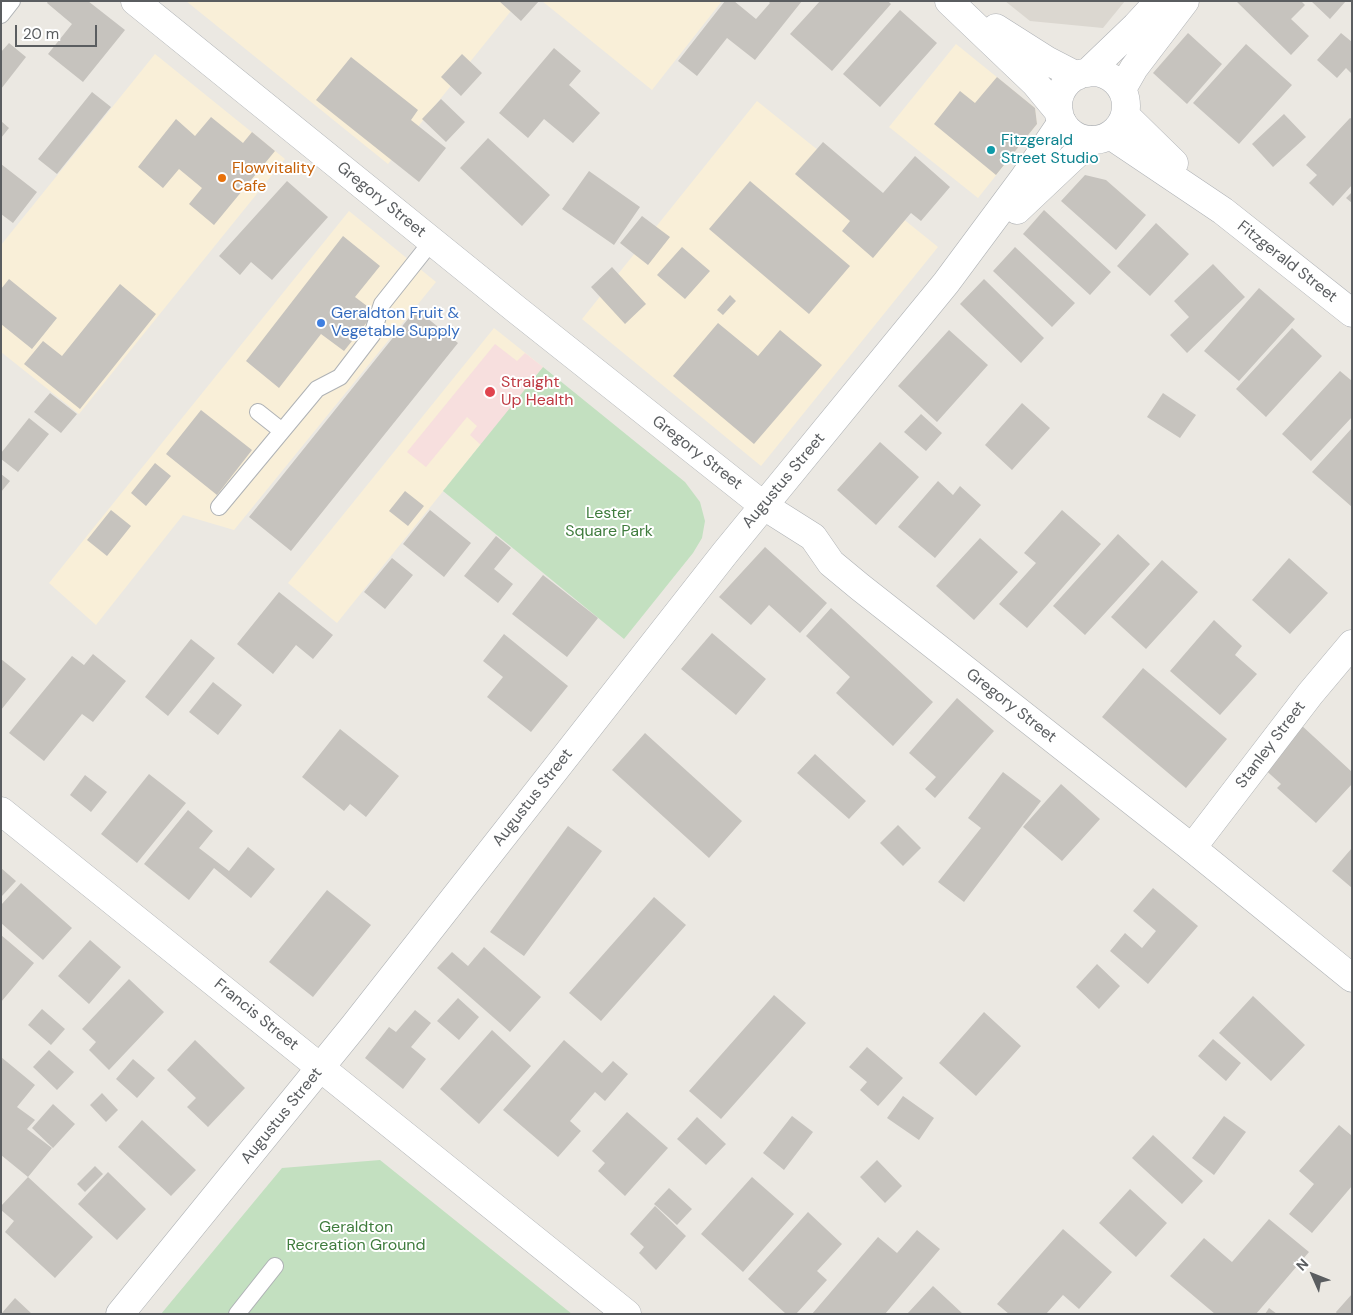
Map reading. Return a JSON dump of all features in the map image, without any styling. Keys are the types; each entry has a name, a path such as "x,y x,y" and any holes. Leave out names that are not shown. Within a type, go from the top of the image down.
{"street":[{"name":"Gregory Street","path":"135,1 432,242 764,506 813,537 831,563 860,587 1192,848 1352,978"},
{"path":"951,1 1048,62 1082,74 1098,72 1108,76 1116,82 1112,120 1075,135 1035,82 951,1"},
{"path":"1060,117 1059,101 1062,91 1068,82 1082,74 1136,26 1159,1"},
{"name":"Augustus Street","path":"946,283 1037,191 1112,120 1134,68 1185,1"},
{"name":"Augustus Street","path":"120,1314 321,1068 718,560 946,283 1024,178 1060,117"},
{"name":"Fitzgerald Street","path":"1112,120 1352,313"},
{"name":"Stanley Street","path":"1192,848 1310,694 1352,644"},
{"name":"Francis Street","path":"1,811 626,1314"}],"lane":[{"path":"1,15 12,1"},
{"path":"219,507 317,389 340,377 372,335 382,304 432,242"},
{"path":"258,412 282,431"},
{"path":"237,1314 275,1266"}],"shaded area":[{"path":"186,1 519,1 388,164"},
{"path":"542,1 722,1 652,90"},
{"path":"1005,1 1125,1 1103,28 1030,21"},
{"path":"956,44 1035,108 1037,124 978,198 889,127"},
{"path":"155,54 285,159 79,414 1,352 1,245"},
{"path":"757,101 938,247 761,466 582,319"},
{"path":"349,211 436,282 234,530 183,515 96,625 49,583"},
{"path":"494,328 543,367 337,623 288,583"},
{"name":"Straight Up Health","path":"495,344 517,361 525,353 543,367 481,445 470,435 477,426 467,417 426,467 407,452"}],"green space":[{"name":"Lester Square Park","path":"543,367 685,482 700,502 705,521 702,538 693,553 624,639 443,491"},
{"name":"Geraldton Recreation Ground","path":"380,1160 572,1314 161,1314 282,1168"}],"building":[{"path":"48,1 88,1 125,30 83,82 48,54 72,24 47,3"},
{"path":"499,1 539,1 521,21"},
{"path":"725,1 734,1 756,19 770,3 768,1 802,1 755,60 727,38 697,76 678,61"},
{"path":"820,1 888,1 891,4 832,71 790,34"},
{"path":"1236,1 1301,1 1305,5 1291,19 1309,36 1291,55"},
{"path":"1311,1 1346,1 1330,19"},
{"path":"900,10 937,43 880,107 843,74"},
{"path":"1188,33 1222,64 1187,104 1153,73"},
{"path":"1341,33 1352,42 1352,74 1346,68 1337,78 1317,60"},
{"path":"9,43 26,57 1,89 1,52"},
{"path":"1246,44 1292,85 1239,144 1193,103"},
{"path":"554,48 581,71 569,85 600,113 573,143 544,119 528,138 499,113"},
{"path":"462,54 482,73 461,96 441,77"},
{"path":"351,57 418,110 411,120 446,148 419,182 316,100"},
{"name":"Fitzgerald Street Studio","path":"997,77 1035,108 1037,124 996,175 934,124 960,91 975,103"},
{"path":"92,92 111,107 57,174 38,159"},
{"path":"441,99 465,122 446,142 422,119"},
{"path":"1284,114 1306,137 1273,167 1252,144"},
{"name":"Flowvitality Cafe","path":"211,117 243,143 252,132 275,151 214,225 189,204 202,188 179,169 163,188 138,167 176,119 195,136"},
{"path":"1350,118 1352,119 1352,185 1333,206 1309,183 1317,175 1306,165"},
{"path":"1,121 9,128 1,138"},
{"path":"488,138 550,195 522,226 460,168"},
{"path":"823,142 883,193 915,156 950,187 921,221 911,213 873,258 842,231 850,221 795,174"},
{"path":"1,164 37,192 13,223 1,214"},
{"path":"589,171 640,207 614,245 562,209"},
{"path":"1085,175 1106,180 1146,215 1116,250 1061,201"},
{"path":"287,181 328,217 272,280 251,262 240,275 219,256"},
{"path":"750,181 850,266 809,314 709,229"},
{"path":"1352,192 1352,203 1346,198"},
{"path":"1044,210 1111,272 1090,295 1023,234"},
{"path":"642,216 670,237 648,265 620,243"},
{"path":"1156,223 1189,254 1150,296 1117,266"},
{"name":"Geraldton Fruit & Vegetable Supply","path":"343,236 380,266 355,297 375,312 344,351 321,334 279,388 246,361"},
{"path":"682,247 710,271 685,299 657,275"},
{"path":"1015,247 1075,303 1052,327 993,271"},
{"path":"1213,264 1245,297 1187,353 1170,335 1189,317 1174,301"},
{"path":"612,267 646,304 625,324 591,287"},
{"path":"9,279 57,318 32,349 1,324 1,289"},
{"path":"984,279 1044,338 1021,363 960,304"},
{"path":"120,284 156,314 80,409 24,364 43,341 62,356"},
{"path":"1259,288 1295,319 1239,381 1204,351"},
{"path":"730,295 736,301 723,315 717,310"},
{"path":"416,309 458,343 291,551 249,517"},
{"path":"718,323 758,356 780,330 822,365 754,444 673,376"},
{"path":"1292,328 1322,356 1266,417 1236,389"},
{"path":"949,330 988,365 937,422 898,386"},
{"path":"1340,371 1352,381 1352,417 1311,461 1282,434"},
{"path":"50,393 77,414 61,433 34,412"},
{"path":"1163,393 1196,415 1180,438 1147,417"},
{"path":"1022,403 1050,428 1012,470 985,445"},
{"path":"201,410 252,450 217,495 166,454"},
{"path":"921,414 942,433 926,451 904,432"},
{"path":"29,418 49,434 18,472 1,459 1,453"},
{"path":"1352,428 1352,507 1312,472"},
{"path":"880,442 919,477 876,525 837,490"},
{"path":"155,463 171,476 146,506 131,493"},
{"path":"1,474 10,481 1,492"},
{"path":"938,481 953,495 960,486 981,505 935,558 898,527"},
{"path":"405,491 424,506 408,526 389,511"},
{"path":"111,510 131,526 107,556 87,540"},
{"path":"430,510 471,543 444,577 403,544"},
{"path":"1062,510 1101,544 1027,628 999,604 1036,563 1024,553"},
{"path":"1118,534 1150,564 1085,635 1053,606"},
{"path":"496,536 511,548 494,569 513,584 498,603 464,576"},
{"path":"980,538 1018,572 974,620 936,586"},
{"path":"765,547 827,603 800,633 769,605 751,625 719,597"},
{"path":"392,558 413,575 385,609 364,592"},
{"path":"1289,558 1328,593 1290,634 1252,600"},
{"path":"1162,560 1198,592 1146,649 1111,617"},
{"path":"543,575 598,618 567,657 512,614"},
{"path":"279,592 333,635 313,659 296,645 273,674 237,644"},
{"path":"831,608 933,702 893,746 836,693 850,677 806,636"},
{"path":"1214,620 1242,646 1235,655 1257,674 1220,715 1170,671"},
{"path":"712,633 766,679 736,715 681,669"},
{"path":"504,634 568,686 531,732 487,697 503,677 483,661"},
{"path":"191,639 215,658 168,716 145,697"},
{"path":"93,654 126,681 93,722 82,714 44,761 9,733 72,656 84,665"},
{"path":"1,659 26,679 1,710"},
{"path":"1143,668 1227,739 1186,788 1102,717"},
{"path":"213,682 242,705 218,735 189,712"},
{"path":"957,698 994,731 935,798 925,789 936,777 909,753"},
{"path":"1300,724 1352,772 1352,784 1316,823 1277,788 1281,784 1261,766"},
{"path":"340,729 399,776 366,817 350,804 344,811 302,777"},
{"path":"645,733 742,821 709,858 612,770"},
{"path":"815,754 866,801 849,819 797,773"},
{"path":"1003,772 1041,801 964,902 938,882 981,828 968,818"},
{"path":"149,774 186,803 137,863 101,834"},
{"path":"85,775 107,792 91,812 70,795"},
{"path":"1061,784 1100,819 1062,861 1023,827"},
{"path":"188,810 213,831 199,848 229,871 248,847 275,869 251,898 214,868 189,900 144,864"},
{"path":"898,825 921,848 903,866 880,843"},
{"path":"568,826 602,851 524,956 490,932"},
{"path":"1352,848 1352,888 1332,871"},
{"path":"1,868 16,881 1,897"},
{"path":"21,883 72,928 43,960 1,923 1,905"},
{"path":"1153,888 1198,926 1148,984 1110,951 1125,933 1142,948 1156,931 1133,911"},
{"path":"327,890 371,925 313,997 269,962"},
{"path":"654,897 686,925 601,1021 569,993"},
{"path":"1,935 34,963 1,1002"},
{"path":"90,940 121,967 89,1004 58,976"},
{"path":"484,947 541,997 510,1032 437,968 452,952 468,966"},
{"path":"1097,964 1120,986 1099,1009 1076,987"},
{"path":"129,979 164,1012 109,1070 89,1050 96,1042 82,1029"},
{"path":"774,995 806,1023 721,1119 689,1091"},
{"path":"1253,996 1305,1045 1271,1081 1219,1033"},
{"path":"458,998 479,1017 459,1040 437,1021"},
{"path":"42,1009 65,1029 51,1045 28,1025"},
{"path":"415,1010 431,1023 411,1047 426,1059 403,1089 365,1058 389,1027 396,1032"},
{"path":"984,1012 1021,1046 976,1096 939,1063"},
{"path":"492,1030 531,1066 479,1124 440,1089"},
{"path":"1213,1039 1241,1063 1226,1081 1198,1056"},
{"path":"195,1040 245,1088 208,1127 187,1107 196,1098 167,1070"},
{"path":"564,1040 602,1073 613,1061 628,1074 605,1101 595,1092 570,1121 581,1131 558,1157 503,1110"},
{"path":"867,1047 903,1078 878,1106 860,1090 867,1082 849,1067"},
{"path":"49,1050 74,1072 57,1090 33,1067"},
{"path":"1,1057 35,1085 17,1107 35,1120 27,1129 52,1148 28,1177 1,1155"},
{"path":"133,1059 155,1078 137,1098 116,1079"},
{"path":"102,1093 118,1110 106,1122 90,1105"},
{"path":"903,1096 934,1118 919,1140 887,1118"},
{"path":"53,1104 75,1124 53,1148 32,1128"},
{"path":"627,1112 668,1148 625,1196 598,1171 605,1163 592,1151"},
{"path":"792,1116 813,1132 784,1170 763,1153"},
{"path":"1224,1116 1246,1132 1214,1175 1192,1158"},
{"path":"697,1117 726,1144 706,1165 677,1139"},
{"path":"142,1120 196,1170 171,1196 118,1147"},
{"path":"1339,1125 1352,1134 1352,1186 1312,1233 1289,1214 1314,1184 1299,1171"},
{"path":"1153,1135 1203,1181 1182,1204 1132,1158"},
{"path":"877,1160 902,1186 885,1203 860,1177"},
{"path":"95,1166 103,1174 85,1192 77,1184"},
{"path":"108,1172 146,1209 117,1240 78,1204"},
{"path":"28,1177 93,1237 55,1278 5,1232 14,1221 1,1210 1,1206"},
{"path":"752,1177 794,1214 743,1272 701,1234"},
{"path":"669,1188 692,1209 677,1225 654,1204"},
{"path":"1130,1189 1167,1223 1136,1257 1099,1223"},
{"path":"655,1206 686,1236 656,1270 639,1253 644,1247 630,1234"},
{"path":"808,1212 842,1244 817,1271 827,1280 796,1314 786,1314 748,1279"},
{"path":"1269,1219 1309,1252 1256,1314 1215,1314 1170,1276 1204,1238 1232,1262"},
{"path":"1063,1229 1112,1272 1079,1309 1063,1295 1046,1314 1009,1314 997,1304"},
{"path":"917,1230 940,1249 885,1314 812,1314 878,1237 897,1253"},
{"path":"933,1286 963,1314 907,1314"},
{"path":"1352,1294 1352,1314 1337,1314 1336,1312"},
{"path":"15,1298 32,1314 1,1314"},
{"path":"1269,1308 1277,1314 1265,1314"}],"place":[{"name":"Fitzgerald Street Studio","path":"991,150"},
{"name":"Flowvitality Cafe","path":"222,178"},
{"name":"Geraldton Fruit & Vegetable Supply","path":"321,323"},
{"name":"Straight Up Health","path":"490,392"}]}
